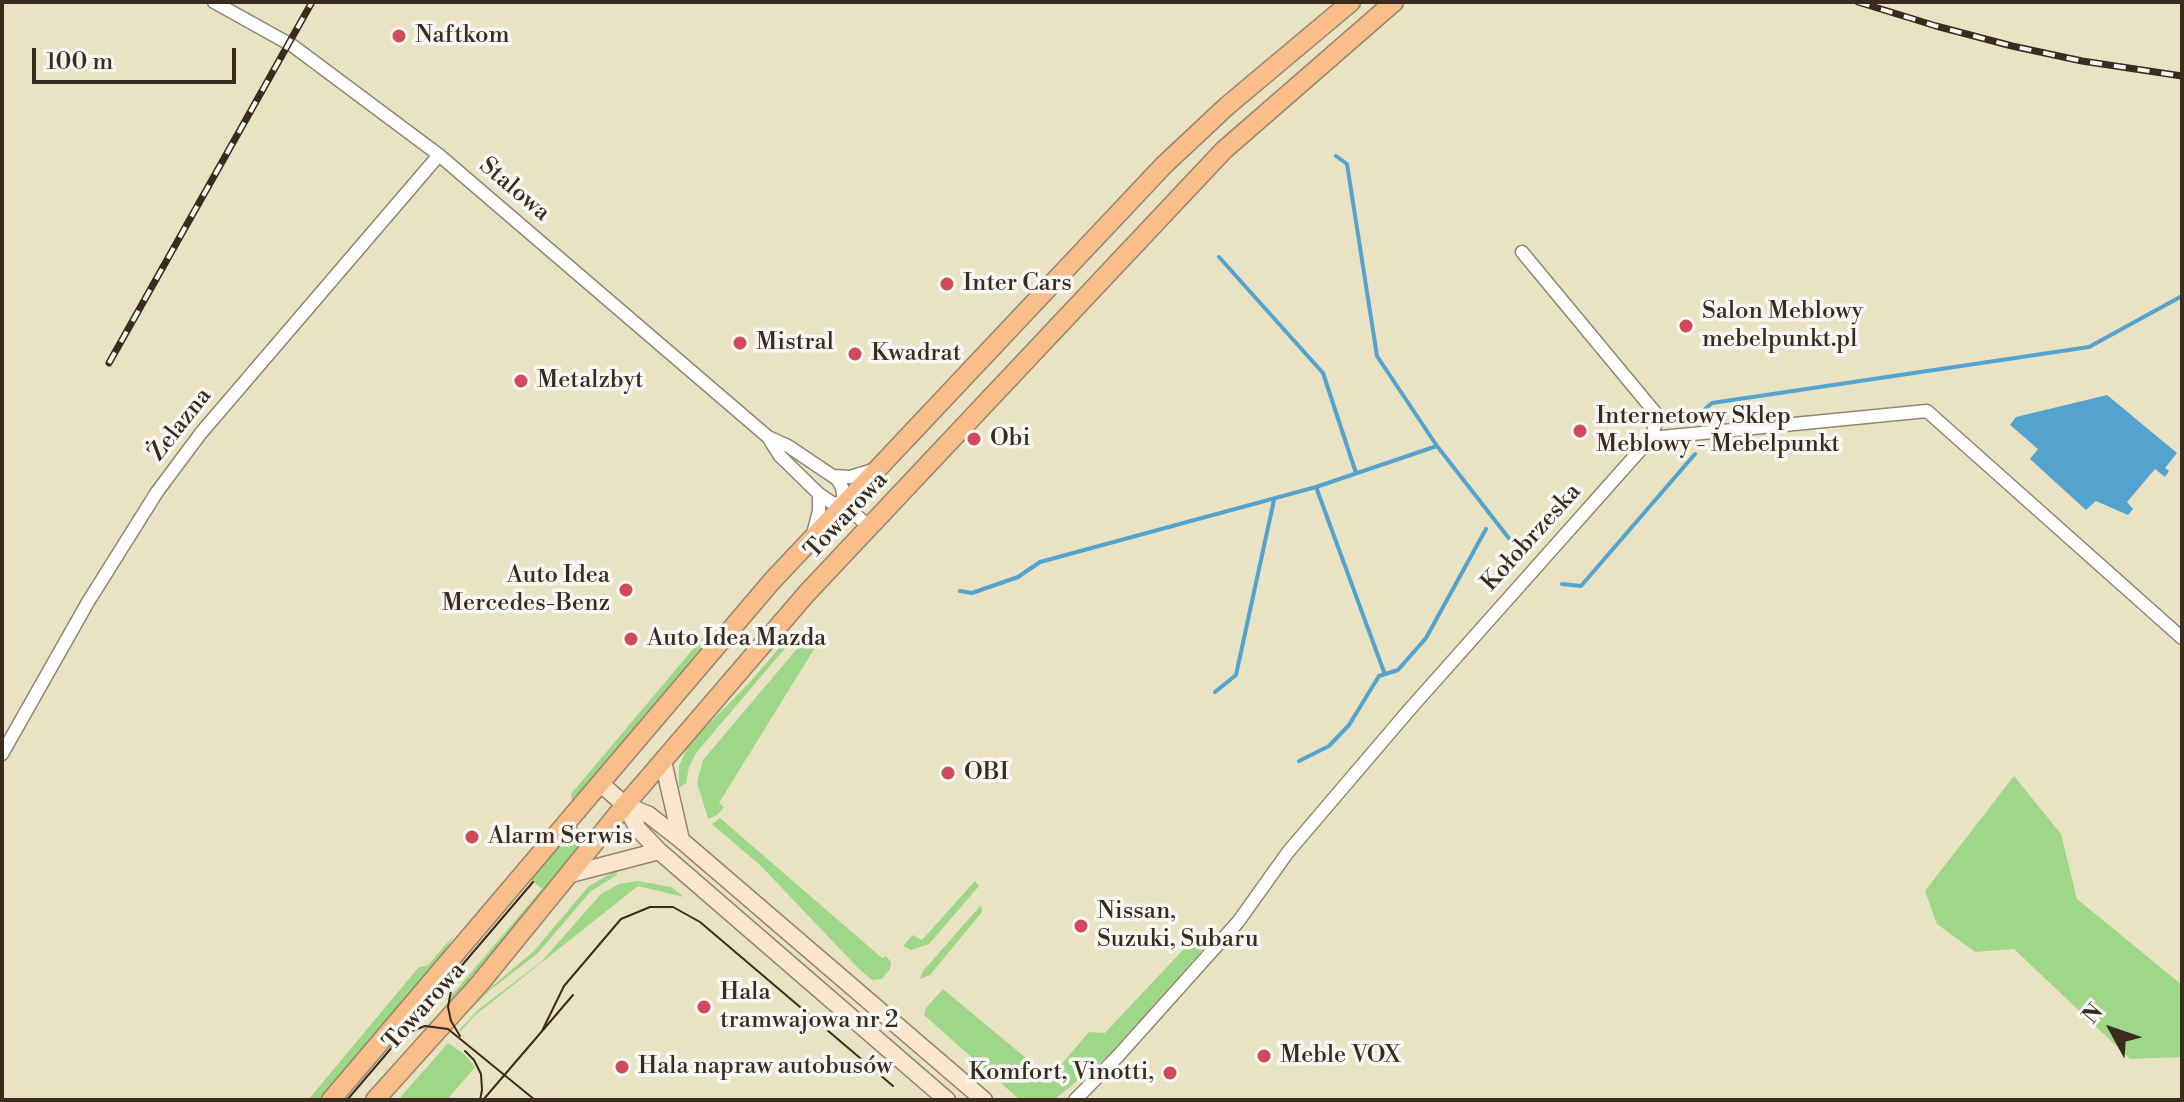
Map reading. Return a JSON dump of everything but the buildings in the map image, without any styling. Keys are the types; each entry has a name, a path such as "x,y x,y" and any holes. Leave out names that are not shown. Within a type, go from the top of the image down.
{"main road":[{"name":"Towarowa","path":"375,1100 481,982 625,805 793,608 1197,177 1253,123 1394,2"},
{"name":"Towarowa","path":"331,1100 753,602 1174,155 1345,7"},
{"path":"1345,7 1355,19 1355,31 1350,39"},
{"path":"663,761 681,840"},
{"path":"600,783 625,805 649,815 681,840 984,1100"},
{"path":"625,805 638,829 659,851 947,1100"},
{"path":"567,875 659,851"}],"street":[{"name":"Stalowa","path":"214,2 293,46 439,155 768,437 788,446 833,476 842,487 844,504"},
{"name":"Żelazna","path":"2,754 88,602 153,496 201,433 439,155"},
{"path":"1522,252 1658,416 1651,438 1927,411 2182,638"},
{"name":"Stalowa","path":"768,437 780,456 819,494 832,503 844,504 869,527"},
{"name":"Kołobrzeska","path":"1075,1100 1238,922 1288,852 1651,438"},
{"path":"833,476 858,476 880,466"},
{"path":"811,540 819,511 819,494"}],"green space":[{"path":"709,630 708,641 572,802 571,794"},
{"path":"798,633 696,753 686,783 679,788 679,766 689,744 787,639"},
{"path":"807,637 814,640 816,646 719,803 724,807 708,819 697,782 703,760"},
{"path":"2014,776 2061,834 2077,899 2182,985 2182,1057 2130,1059 2014,949 1975,952 1937,924 1925,891"},
{"path":"720,818 882,958 886,956 891,962 890,969 882,979 872,980 858,968 761,866 712,824"},
{"path":"576,825 589,836 450,1001 451,996 542,889 530,879"},
{"path":"616,870 617,875 591,891 537,954 490,990 456,1024 489,989 534,951 588,887"},
{"path":"638,881 671,887 684,897 638,886 459,1030 479,1009 541,962 601,894 619,884"},
{"path":"975,881 979,886 929,944 911,950 903,946 913,935 922,940"},
{"path":"981,905 982,912 930,975 920,979 923,971"},
{"path":"455,934 441,957 319,1100 308,1100 418,968 428,965"},
{"path":"1206,936 1207,945 1113,1052 1054,1100 1020,1100 924,1015 926,1008 943,989 1050,1078 1089,1032 1105,1033 1194,938"},
{"path":"448,1043 464,1054 475,1067 447,1100 398,1100"}],"water":[{"path":"2107,395 2177,453 2165,468 2169,471 2165,477 2155,469 2127,502 2133,509 2128,515 2096,501 2086,510 2030,459 2038,449 2010,425 2016,417"}],"waterway":[{"path":"1336,156 1347,164 1377,356 1437,446"},
{"path":"1219,257 1323,373 1356,473"},
{"path":"1704,410 1712,403 2089,347 2182,296"},
{"path":"960,591 972,593 1018,577 1040,562 1316,487 1437,446 1511,541"},
{"path":"1562,584 1581,586 1695,454"},
{"path":"1316,487 1384,672"},
{"path":"1215,692 1236,675 1274,500"},
{"path":"1299,761 1329,746 1349,725 1379,676 1398,670 1426,638 1486,529"}],"tram line":[{"path":"347,1100 533,882"},
{"path":"542,1031 564,986 621,919 650,907 673,907 700,922 893,1086"},
{"path":"453,980 448,1007 451,1021 460,1036"},
{"path":"483,1100 573,995"},
{"path":"407,1033 425,1026 448,1029 535,1100"},
{"path":"465,1051 481,1074 480,1100"},
{"path":"498,1100 515,1100"}],"railway":[{"path":"109,363 312,2"},
{"path":"1858,2 2012,46 2082,61 2182,76"}],"place":[{"name":"Naftkom","path":"399,36"},
{"name":"Inter Cars","path":"947,284"},
{"name":"Salon Meblowy mebelpunkt.pl","path":"1686,326"},
{"name":"Mistral","path":"740,343"},
{"name":"Kwadrat","path":"855,354"},
{"name":"Metalzbyt","path":"521,381"},
{"name":"Internetowy Sklep Meblowy - Mebelpunkt","path":"1580,431"},
{"name":"Obi","path":"974,439"},
{"name":"Auto Idea Mercedes-Benz","path":"626,590"},
{"name":"Auto Idea Mazda","path":"631,639"},
{"name":"OBI","path":"948,773"},
{"name":"Alarm Serwis","path":"472,837"},
{"name":"Nissan, Suzuki, Subaru","path":"1081,926"},
{"name":"Hala tramwajowa nr 2","path":"704,1007"},
{"name":"Meble VOX","path":"1264,1056"},
{"name":"Hala napraw autobusów","path":"622,1067"},
{"name":"Komfort, Vinotti,","path":"1170,1073"}]}
